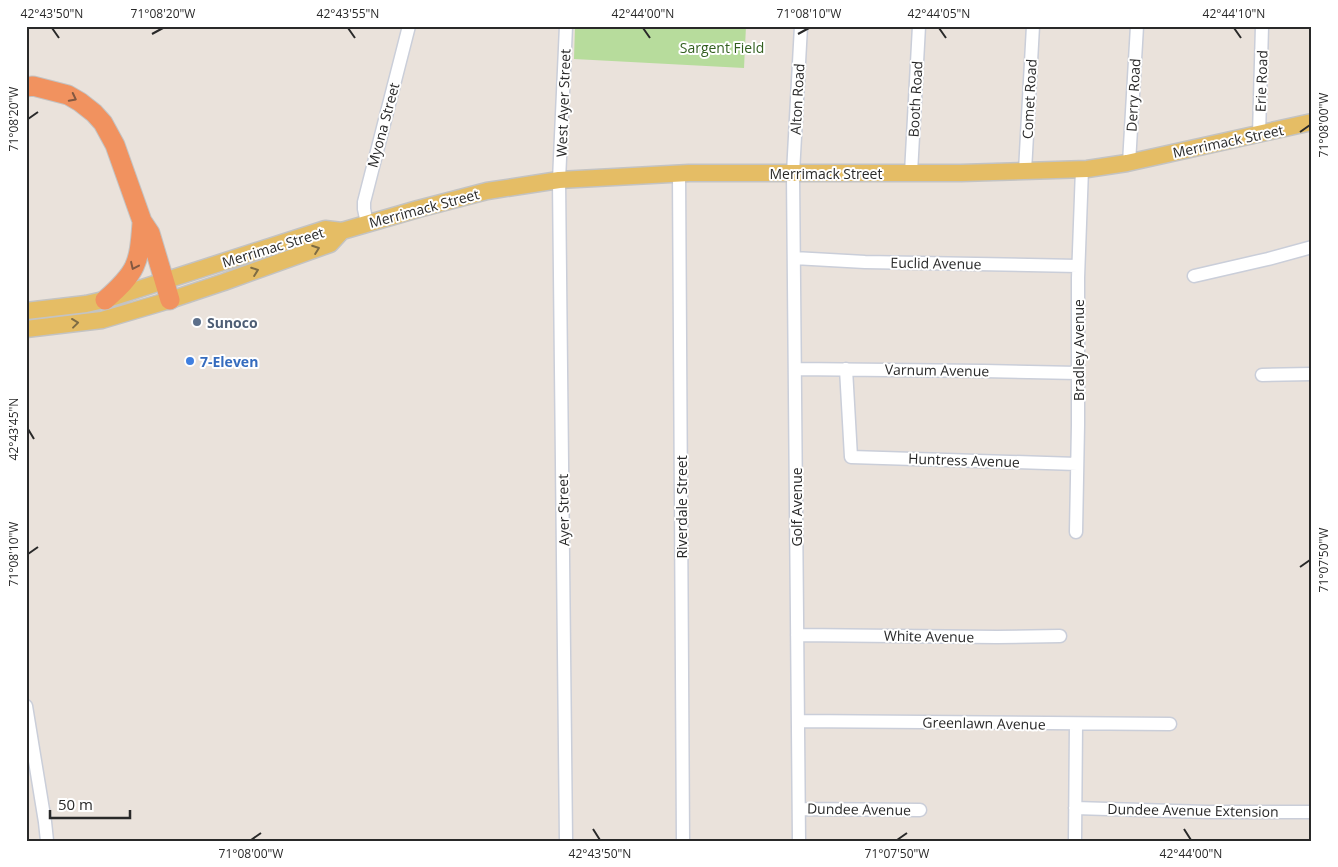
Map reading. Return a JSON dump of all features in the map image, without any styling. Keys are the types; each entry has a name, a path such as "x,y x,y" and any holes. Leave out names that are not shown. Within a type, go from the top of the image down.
{"highway":[{"path":"26,87 33,86 68,95 94,112 103,123 115,145 142,222 150,233 170,300"},
{"path":"105,300 121,286 133,270 140,249 142,222"}],"main road":[{"name":"Merrimack Street","path":"342,231 487,191 559,180 679,173 961,173 1082,169 1129,163 1312,122"},
{"name":"Merrimac Street","path":"26,311 105,300 325,228 342,231"},
{"name":"Merrimac Street","path":"26,329 102,320 170,300 330,244 342,231"}],"street":[{"name":"Myona Street","path":"367,223 364,202 409,26"},
{"name":"West Ayer Street","path":"559,180 566,26"},
{"name":"Alton Road","path":"793,172 801,26"},
{"name":"Booth Road","path":"911,173 919,26"},
{"name":"Comet Road","path":"1025,171 1033,26"},
{"name":"Derry Road","path":"1129,163 1137,26"},
{"name":"Erie Road","path":"1259,135 1262,26"},
{"name":"Bradley Avenue","path":"1076,532 1078,266 1082,169"},
{"name":"Golf Avenue","path":"793,172 799,841"},
{"name":"Riverdale Street","path":"679,173 683,841"},
{"name":"Ayer Street","path":"559,180 566,841"},
{"path":"1194,276 1312,247"},
{"name":"Euclid Avenue","path":"794,258 872,262 1078,266"},
{"name":"Varnum Avenue","path":"795,369 1078,373"},
{"name":"Huntress Avenue","path":"846,369 852,457 1077,464"},
{"path":"1262,375 1312,374"},
{"name":"White Avenue","path":"797,634 988,637 1060,636"},
{"path":"26,706 47,841"},
{"name":"Greenlawn Avenue","path":"798,721 1170,724"},
{"path":"1075,841 1076,724"},
{"name":"Dundee Avenue Extension","path":"1075,808 1208,812 1312,812"},
{"name":"Dundee Avenue","path":"799,809 920,810"}],"green space":[{"name":"Sargent Field","path":"575,26 746,26 744,68 574,59"}],"place":[{"name":"Sunoco","path":"197,322"},
{"name":"7-Eleven","path":"190,361"}]}
